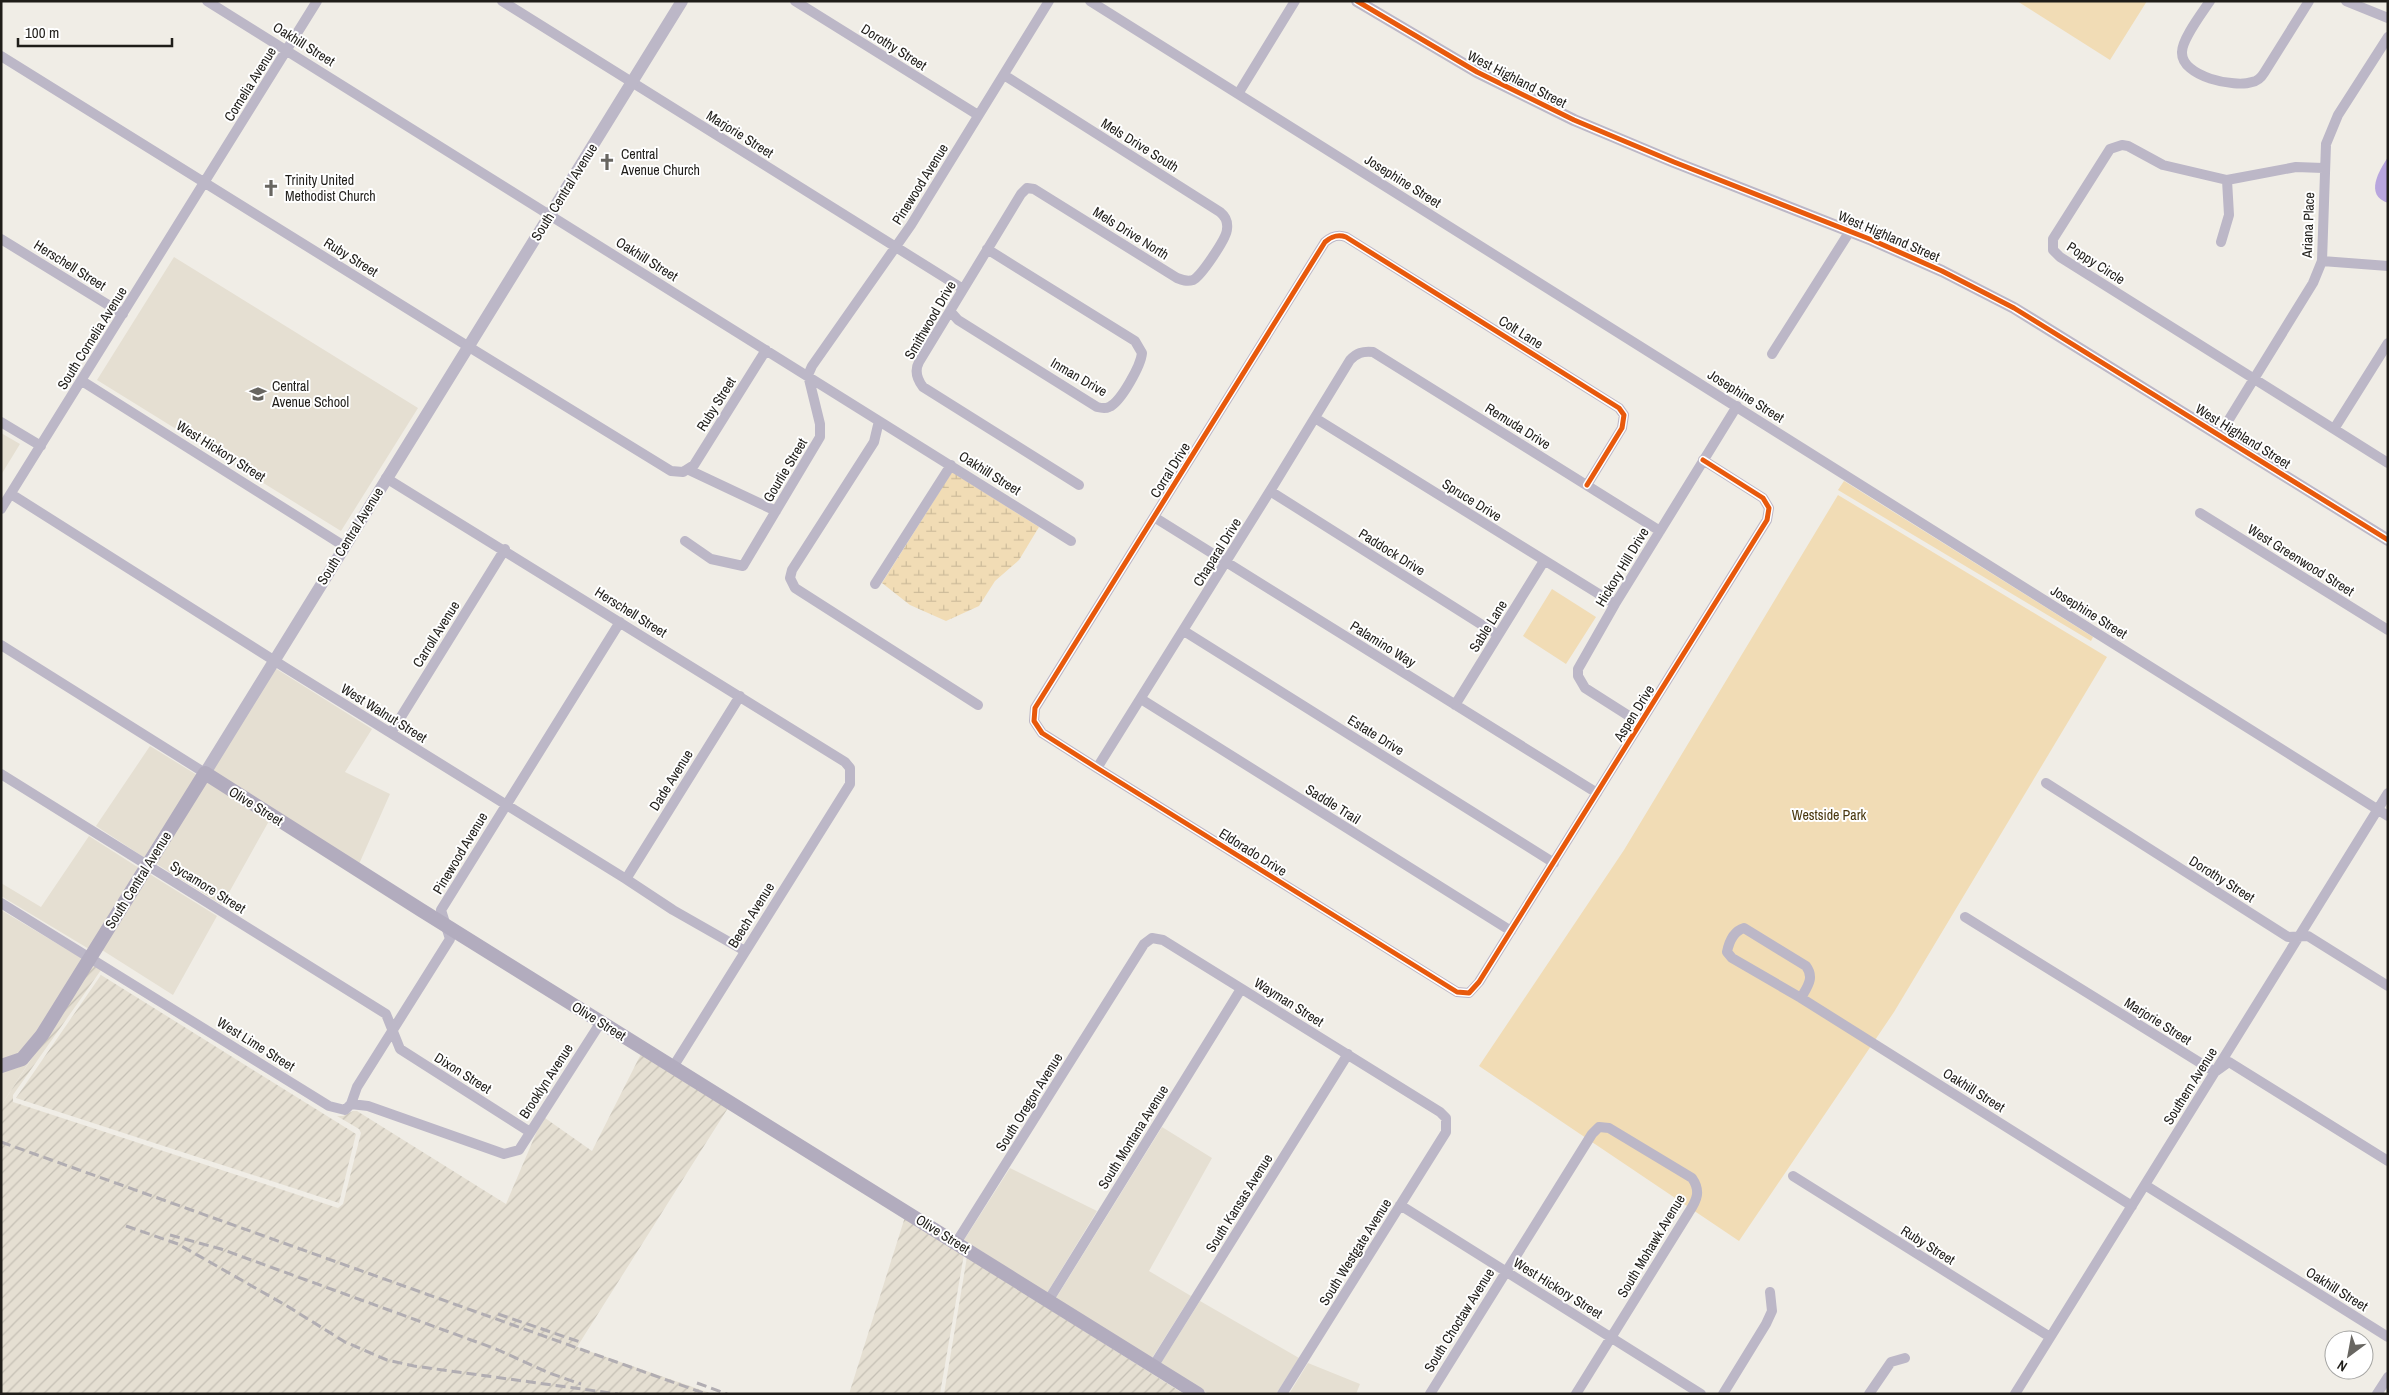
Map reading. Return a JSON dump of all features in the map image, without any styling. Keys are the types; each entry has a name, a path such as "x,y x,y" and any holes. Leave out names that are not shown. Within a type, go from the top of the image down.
{"main road":[{"name":"South Central Avenue","path":"7,1065 22,1059 42,1035 205,773"},
{"name":"Olive Street","path":"205,773 1198,1394"}],"street":[{"name":"Oakhill Street","path":"208,1 1071,541"},
{"name":"Cornelia Avenue","path":"206,181 317,1"},
{"name":"Marjorie Street","path":"502,1 963,289"},
{"name":"South Central Avenue","path":"205,773 682,1"},
{"name":"Dorothy Street","path":"795,1 978,115"},
{"name":"Pinewood Avenue","path":"808,375 896,247 1049,1"},
{"name":"Josephine Street","path":"1090,1 2388,816"},
{"path":"1238,94 1295,1"},
{"name":"West Highland Street","path":"1357,1 1477,72 1566,116 1666,159 1850,231 1942,271 2014,308 2220,434 2388,540"},
{"path":"2210,1 2182,45 2182,59 2193,72 2209,79 2248,84 2260,79 2308,1"},
{"path":"2346,1 2388,18"},
{"name":"Ariana Place","path":"2220,434 2309,291 2322,261 2323,168 2326,144 2338,115 2388,37"},
{"name":"Ruby Street","path":"1,56 671,470 682,472 689,470 694,465 766,350"},
{"name":"Mels Drive South","path":"1004,75 1225,216 1228,229 1214,254"},
{"name":"Poppy Circle","path":"2323,168 2296,167 2227,180 2163,165 2128,146 2115,146 2110,149 2099,165 2053,239 2053,250 2060,257 2388,462"},
{"path":"2222,242 2229,215 2227,180"},
{"name":"South Cornelia Avenue","path":"1,509 206,181"},
{"name":"Mels Drive North","path":"1027,188 1034,188 1177,278 1186,281 1193,280 1200,274 1214,254"},
{"name":"Smithwood Drive","path":"1027,188 1021,194 987,248 916,367 917,376 922,387 1079,485"},
{"path":"1772,354 1850,231"},
{"name":"Colt Lane","path":"1333,236 1346,237 1620,408 1624,415 1622,428 1587,485"},
{"name":"Corral Drive","path":"1034,720 1036,708 1325,242 1333,236"},
{"name":"Herschell Street","path":"1,238 123,314"},
{"name":"Inman Drive","path":"950,311 958,320 1097,407 1109,407 1115,403 1140,365 1142,353 1135,341 987,248"},
{"path":"2322,261 2388,266"},
{"path":"2334,429 2388,343"},
{"name":"Remuda Drive","path":"1360,352 1373,352 1660,531"},
{"name":"Chaparal Drive","path":"1097,768 1184,631 1350,360 1360,352"},
{"name":"Gourlie Street","path":"685,541 711,559 743,566 820,437 820,424 808,375"},
{"name":"West Hickory Street","path":"82,381 344,546"},
{"name":"Hickory Hill Drive","path":"1640,723 1584,688 1578,676 1578,669 1615,604 1736,406"},
{"name":"Spruce Drive","path":"1315,418 1615,604"},
{"path":"879,421 874,442 792,570 791,584 978,705"},
{"path":"6,425 41,446"},
{"name":"Aspen Drive","path":"1465,993 1474,989 1511,931 1769,514 1767,504 1763,498 1703,460"},
{"path":"875,584 951,465"},
{"name":"Ruby Street","path":"689,470 776,512"},
{"name":"Herschell Street","path":"386,478 845,762 850,768 851,777"},
{"name":"Paddock Drive","path":"1270,491 1498,635"},
{"name":"West Walnut Street","path":"11,494 673,910 745,951"},
{"name":"West Greenwood Street","path":"2200,513 2388,630"},
{"name":"Palamino Way","path":"1154,517 1597,793"},
{"name":"Carroll Avenue","path":"391,733 505,550"},
{"name":"Sable Lane","path":"1455,705 1544,560"},
{"name":"Pinewood Avenue","path":"351,1104 357,1087 450,939 441,910 620,622"},
{"name":"Estate Drive","path":"1184,631 1554,863"},
{"name":"Olive Street","path":"1,645 205,773"},
{"name":"Dade Avenue","path":"626,879 740,696"},
{"name":"Saddle Trail","path":"1141,699 1511,931"},
{"name":"Eldorado Drive","path":"1034,720 1042,733 1097,768 1457,992 1465,993"},
{"name":"Sycamore Street","path":"1,774 386,1014 392,1030"},
{"name":"Beech Avenue","path":"673,1067 850,784 851,777"},
{"name":"Dorothy Street","path":"2046,783 2288,937 2308,936 2388,986"},
{"name":"Southern Avenue","path":"2015,1394 2388,793"},
{"name":"West Lime Street","path":"1,903 329,1106 342,1110 351,1104 368,1106 504,1154 513,1152"},
{"name":"Marjorie Street","path":"1964,917 2215,1072"},
{"name":"Oakhill Street","path":"1801,998 1810,982 1806,966 1744,928 1736,931 1727,952 1732,958 1801,998 2132,1206"},
{"name":"Wayman Street","path":"1124,976 1147,939 1158,938 1440,1112 1446,1118 1447,1123"},
{"name":"South Oregon Avenue","path":"956,1242 1124,976"},
{"name":"South Montana Avenue","path":"1048,1300 1242,989"},
{"name":"Brooklyn Avenue","path":"513,1152 519,1150 601,1022"},
{"name":"Dixon Street","path":"392,1030 400,1049 530,1132"},
{"name":"South Kansas Avenue","path":"1154,1365 1348,1054"},
{"path":"2215,1072 2229,1062 2388,1160"},
{"name":"South Westgate Avenue","path":"1282,1394 1446,1132 1447,1123"},
{"name":"South Choctaw Avenue","path":"1430,1394 1583,1148 1599,1127 1614,1130 1692,1178 1697,1188"},
{"name":"Ruby Street","path":"1793,1176 2050,1336"},
{"name":"Oakhill Street","path":"2144,1186 2388,1338"},
{"name":"South Mohawk Avenue","path":"1576,1394 1692,1207 1697,1188"},
{"name":"West Hickory Street","path":"1400,1205 1701,1394"},
{"path":"1723,1394 1772,1311 1770,1292"},
{"path":"1869,1394 1891,1362 1905,1358"},
{"path":"2377,1394 2388,1377"}],"shaded area":[{"path":"2388,157 2388,203 2381,199 2375,189 2378,176"},
{"name":"Central Avenue School","path":"174,257 418,408 341,531 97,380"},
{"path":"1,433 20,444 1,475"},
{"path":"275,668 372,729 345,772 390,794 359,864 212,771"},
{"path":"150,746 197,775 145,858 96,826"},
{"path":"206,781 269,821 222,905 155,863"},
{"path":"89,836 139,868 89,949 1,896 1,883 41,907"},
{"path":"148,873 217,916 173,995 102,950"},
{"path":"1,910 83,959 38,1032 19,1054 1,1060"},
{"path":"92,965 101,970 13,1095 13,1102 338,1208 343,1204 361,1133 359,1129 337,1116 343,1116 353,1111 357,1111 506,1204 537,1131 545,1118 592,1151 641,1054 728,1108 577,1347 713,1394 1,1394 1,1106"},
{"path":"101,975 356,1134 339,1203 16,1098"},
{"path":"38,1048 1,1106 1,1071 18,1068"},
{"path":"1162,1127 1212,1158 1149,1271 1191,1296 1152,1358 1056,1298"},
{"path":"1010,1168 1097,1211 1047,1293 964,1240"},
{"path":"905,1217 964,1254 940,1394 849,1394"},
{"path":"967,1257 1184,1394 944,1394"},
{"path":"1200,1301 1299,1358 1276,1394 1209,1394 1161,1363"},
{"path":"1308,1363 1360,1384 1356,1394 1289,1394"}],"green space":[{"path":"2017,1 2147,1 2110,60"},
{"path":"952,472 1039,527 1019,560 995,581 979,606 946,621 910,605 882,583"},
{"path":"1844,481 2093,637 2091,641 1838,490"},
{"name":"Westside Park","path":"1838,495 2107,657 1894,1012 1739,1241 1479,1066 1624,850"},
{"path":"1552,589 1596,617 1566,664 1523,636"}],"railway":[{"path":"1,1142 706,1394"},
{"path":"126,1226 178,1244 287,1306 345,1342 387,1360 414,1366 618,1394"},
{"path":"170,1235 221,1249 496,1349 549,1373 581,1384"},
{"path":"498,1314 583,1343"},
{"path":"697,1383 727,1394"}],"cycle path":[{"path":"1357,1 1477,72 1574,120 1674,162 1872,240 1942,271 2014,308 2388,540"},
{"path":"1587,485 1622,428 1624,415 1619,408 1346,237 1333,237 1325,242 1035,708 1034,721 1042,733 1097,768 1457,992 1469,993 1479,982 1767,520 1769,508 1763,498 1703,460"}],"place":[{"name":"Central Avenue Church","path":"607,162"},
{"name":"Trinity United Methodist Church","path":"271,188"},
{"name":"Central Avenue School","path":"258,394"}]}
